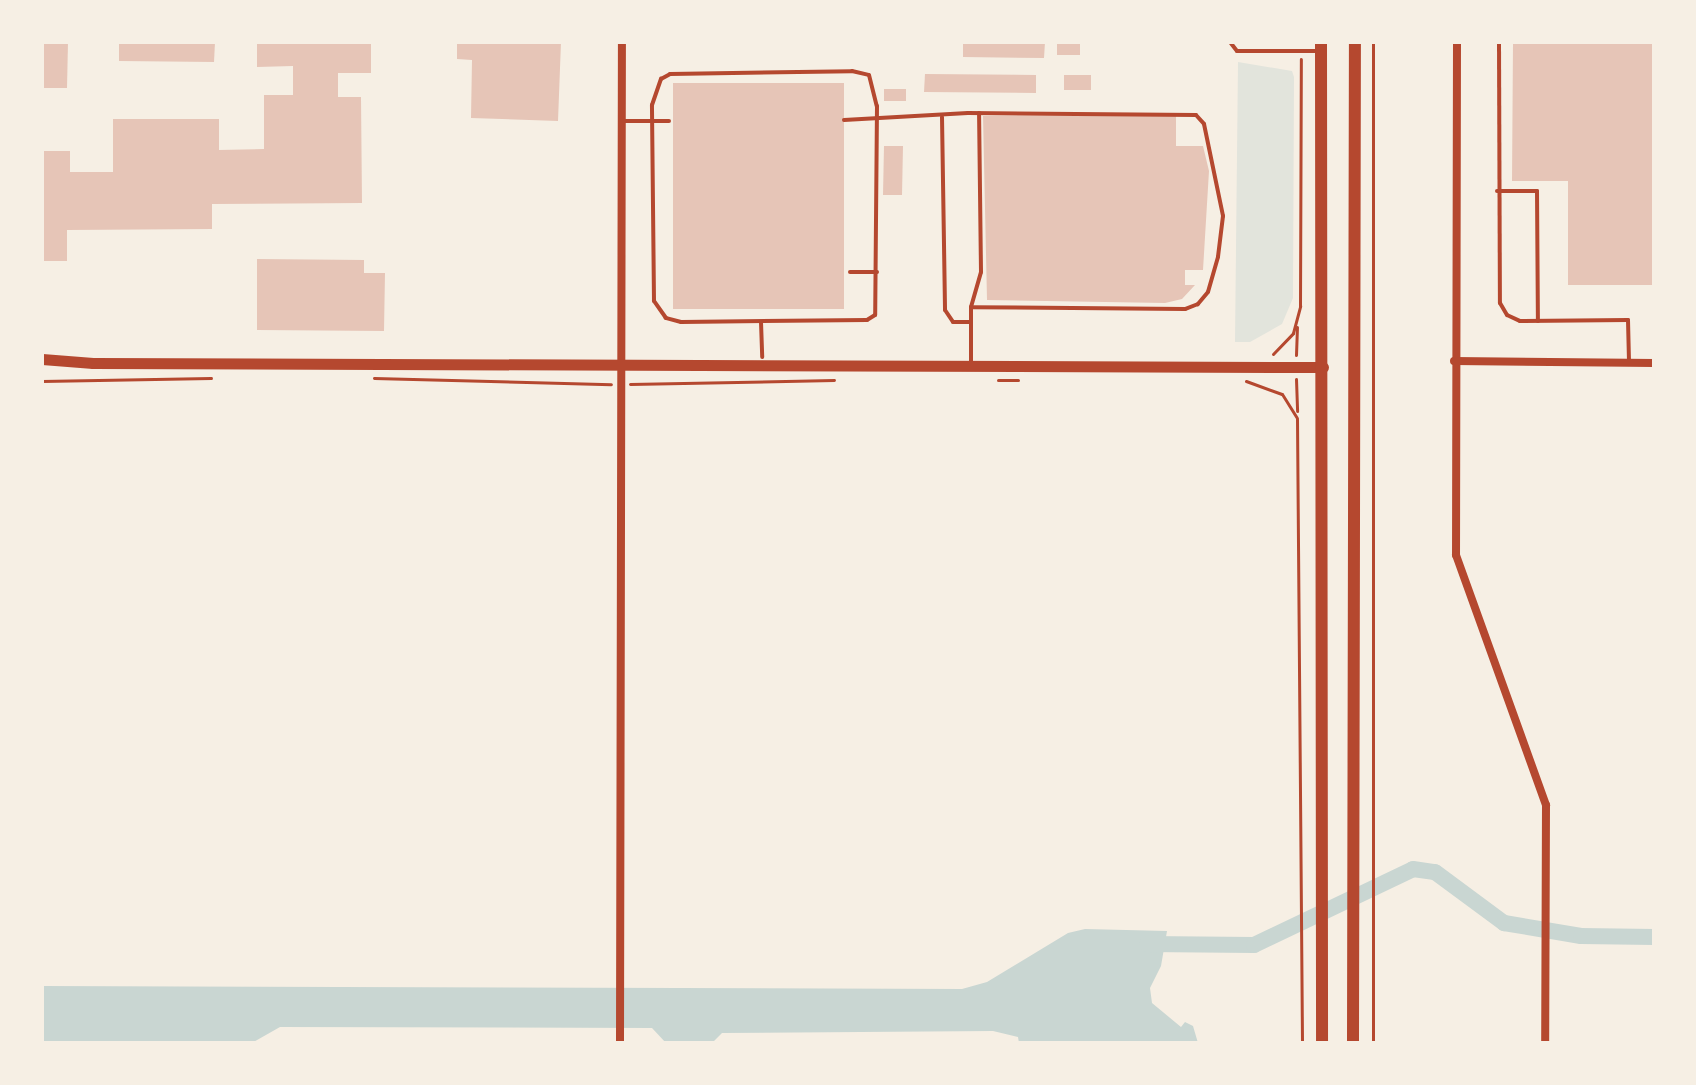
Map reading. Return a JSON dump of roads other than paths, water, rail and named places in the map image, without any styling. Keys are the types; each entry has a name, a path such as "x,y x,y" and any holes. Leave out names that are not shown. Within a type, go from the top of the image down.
{"main road":[{"path":"1353,1043 1355,42"},
{"path":"1321,46 1322,1043"}],"street":[{"path":"620,1040 622,42"},
{"path":"1457,42 1456,555 1546,805 1545,1043"},
{"path":"42,359 93,363 621,362 1323,367"},
{"path":"1454,361 1654,363"}],"lane":[{"path":"1230,42 1237,51 1301,50 1321,46"},
{"path":"1499,42 1497,191 1500,303 1507,315 1538,321 1628,320 1629,362"},
{"path":"835,71 869,75 876,118 877,311 867,320 681,322 666,318 654,301 653,121 655,92 670,74 835,71"},
{"path":"971,366 971,307 981,272 979,113"},
{"path":"844,120 979,113 1196,115 1204,124 1223,216 1208,292 1185,309 971,307"},
{"path":"942,117 945,310 953,322 971,322"},
{"path":"621,121 669,121"},
{"path":"1497,191 1537,191 1538,321"},
{"path":"850,272 877,272"},
{"path":"761,322 762,357"}],"waterway":[{"path":"1147,944 1254,945 1413,869 1435,872 1504,923 1581,936 1654,937"}]}
